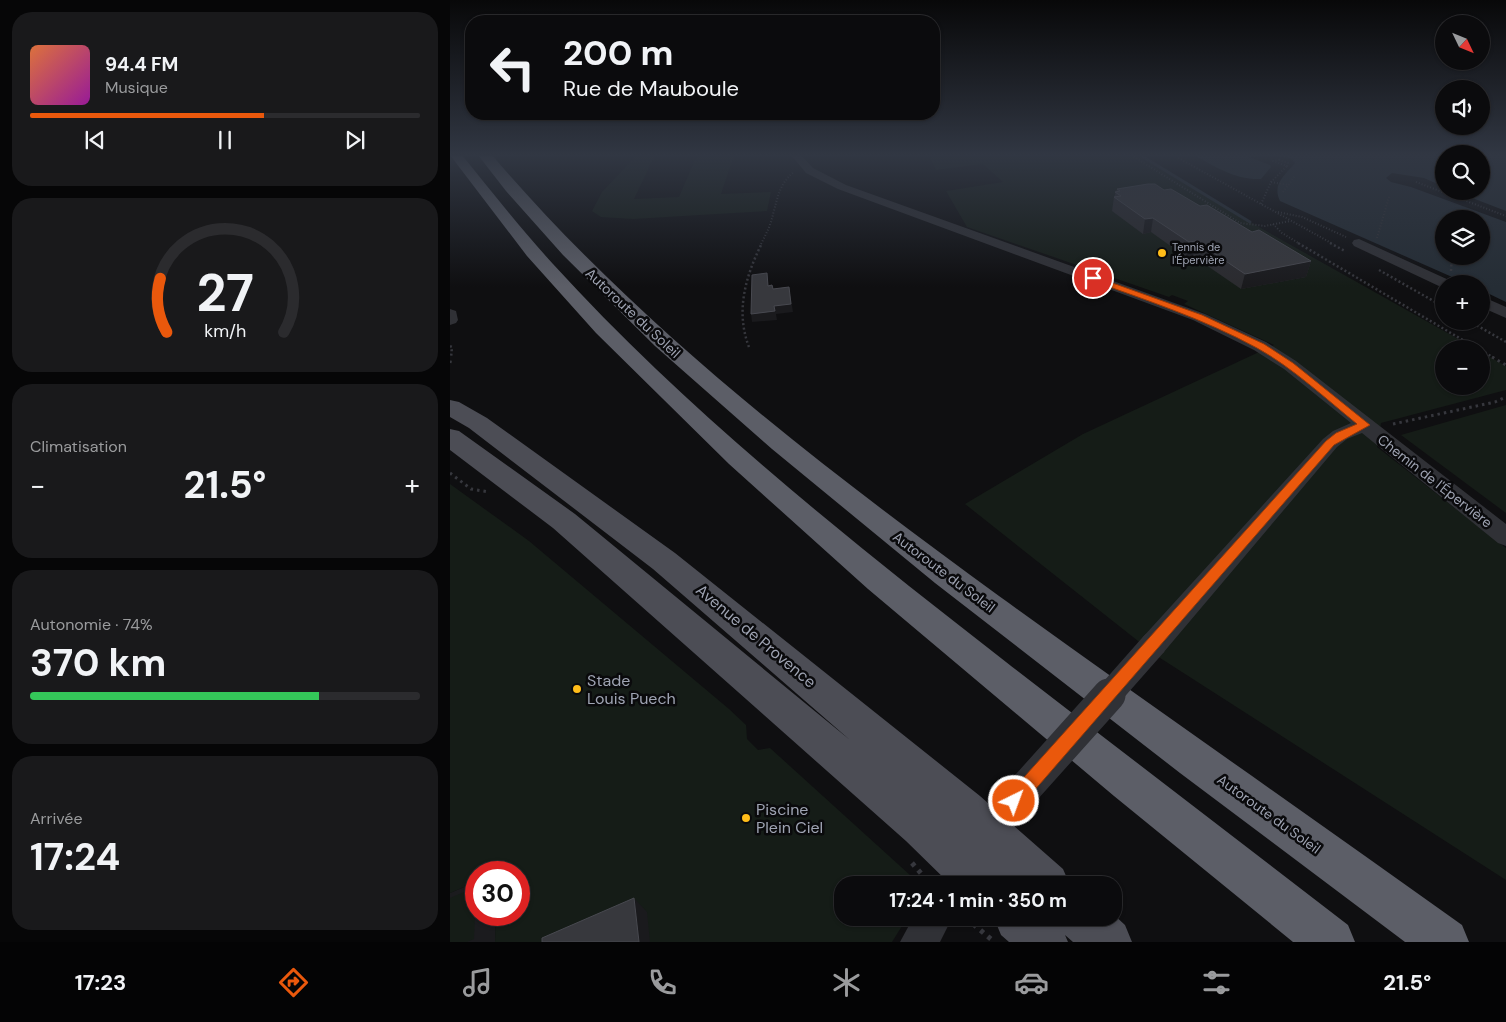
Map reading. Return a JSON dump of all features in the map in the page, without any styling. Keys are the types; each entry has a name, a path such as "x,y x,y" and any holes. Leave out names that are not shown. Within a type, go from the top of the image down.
{"highway":[{"name":"Autoroute du Soleil","path":"490,199 559,283 636,362 752,471 854,559 1009,687 1331,942"},
{"name":"Autoroute du Soleil","path":"521,199 590,274 670,349 791,452 894,534 1060,661 1445,942"}],"main road":[{"name":"Avenue de Provence","path":"450,407 478,422 664,561 780,656 979,873"},
{"name":"Avenue de Provence","path":"450,437 564,521 921,826 979,873 996,876"},
{"path":"1027,926 1044,942"},
{"path":"1091,926 1108,942"}],"street":[{"name":"Chemin de l'Épervière","path":"872,199 1199,317 1260,346 1376,425 1506,536"},
{"path":"1359,243 1435,279"},
{"path":"1490,305 1506,313"},
{"path":"450,314 450,320"},
{"path":"979,873 1152,645 1330,443 1340,435 1376,425"},
{"path":"919,942 929,926"}],"path":[{"path":"749,347 745,336 743,319 742,297 745,281 750,264 771,222 778,199"},
{"path":"1201,199 1240,223 1265,226 1291,221"},
{"path":"1251,199 1260,204 1263,199"},
{"path":"1273,211 1302,217 1359,243 1377,239 1389,199"},
{"path":"1461,199 1506,216"},
{"path":"1273,224 1282,233 1463,340"},
{"path":"1485,330 1506,342"},
{"path":"450,346 452,347 450,363"},
{"path":"1490,356 1506,365"},
{"path":"1376,425 1495,402 1506,397"},
{"path":"979,873 994,942"}],"shaded area":[{"path":"598,199 770,199 767,211 633,219 601,217 592,211"},
{"path":"951,199 1212,199 1435,326 1435,330 1442,330 1460,340 1435,340 1435,395 1487,395 1381,423 1377,447 1506,548 1506,880 1157,656 965,504 1083,434 1274,345 1184,304 1188,301 1172,295 1169,297 967,227"},
{"path":"1279,199 1435,199 1446,200 1473,210 1435,210 1435,265 1490,265 1490,216 1506,222 1506,302 1490,294 1490,275 1448,275 1280,201"},
{"path":"1490,199 1506,199 1506,211 1477,200"},
{"path":"1490,357 1506,366 1506,390 1490,394"},
{"path":"1506,405 1506,513 1401,435"},
{"name":"Stade Louis Puech","path":"450,484 529,541 729,709 746,725 747,739 758,750 770,748 911,876 834,876 834,926 902,926 892,942 495,942 496,926 530,926 530,861 465,861 465,887 450,893"},
{"path":"465,887 465,926 496,926 495,942 450,942 450,893"},
{"path":"465,892 465,926 474,926 474,939 467,942 450,942 450,898"}],"building":[{"path":"1117,199 1188,199 1200,206 1207,205 1252,232 1259,230 1311,261 1245,274 1196,241 1189,242 1153,218 1145,219"},
{"path":"767,273 768,286 772,285 773,289 789,287 791,304 774,306 775,311 751,314 752,275"},
{"path":"634,898 639,942 542,942 542,938"}],"waterway":[{"path":"1212,199 1250,222"}],"place":[{"name":"Tennis de l'Épervière","path":"1162,253"},
{"name":"Stade Louis Puech","path":"577,689"},
{"name":"Piscine Plein Ciel","path":"746,818"}],"route":[{"path":"1014,801 1330,443 1340,435 1364,425 1290,365 1260,346 1199,317 1093,278"}]}
